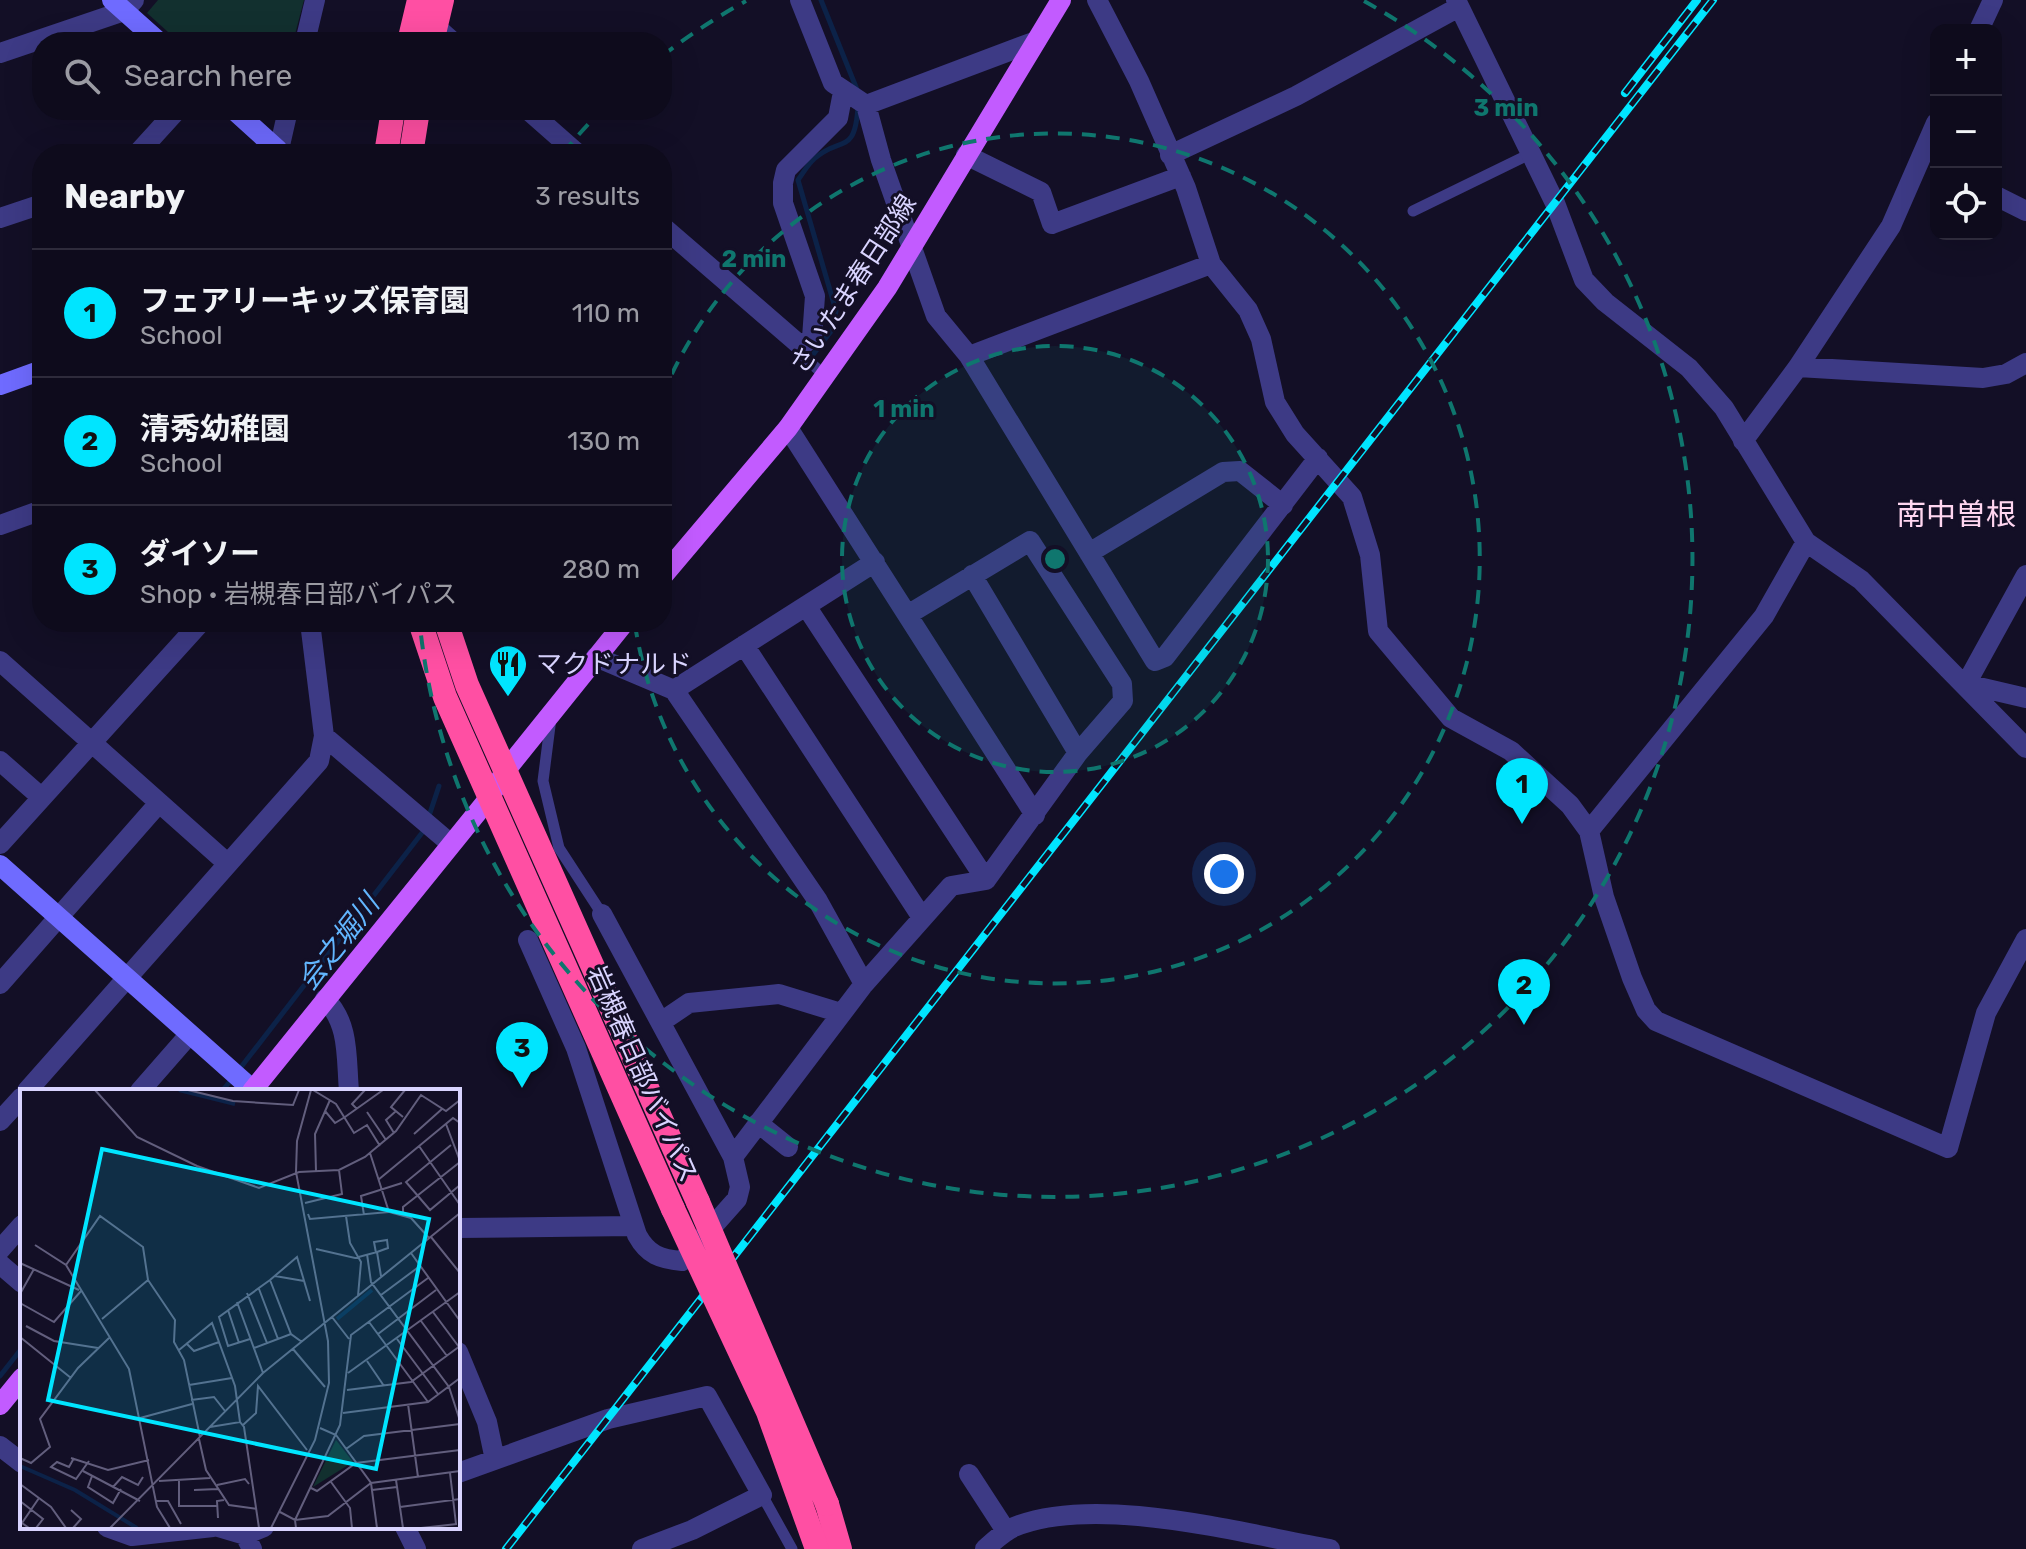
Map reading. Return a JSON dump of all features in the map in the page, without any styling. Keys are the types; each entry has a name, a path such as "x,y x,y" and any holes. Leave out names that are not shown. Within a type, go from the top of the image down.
{"highway":[{"path":"411,32 419,0"},
{"path":"440,32 442,0"},
{"path":"388,144 391,120"},
{"path":"413,144 416,120"},
{"name":"岩槻春日部バイパス","path":"423,632 445,697 489,798 673,1209 768,1412 817,1549"},
{"name":"岩槻春日部バイパス","path":"449,632 467,685 698,1202 827,1504 840,1549"}],"main road":[{"name":"さいたま春日部線","path":"672,555 788,428 887,288 1061,0"},
{"path":"246,1084 325,999 443,838 489,798 506,770 617,632"},
{"path":"0,1405 20,1380"}],"street":[{"path":"307,32 315,0"},
{"path":"800,0 833,83 856,100 912,243 936,316 969,356 1155,661 1165,657 1318,458"},
{"path":"1097,0 1139,81 1181,176 1211,264 1248,310 1261,339 1275,402 1295,434 1352,497 1370,555 1378,631 1451,718 1511,751 1570,805 1589,831 1604,897 1632,978 1646,1010 1656,1021 1948,1148 1986,1013 2026,939"},
{"path":"1982,24 1993,0"},
{"path":"53,32 123,4 150,32"},
{"path":"1170,155 1296,96 1457,4 1528,155 1555,203 1584,280 1605,302 1689,368 1724,408 1806,542 1861,580 1937,661 1966,684 2026,748"},
{"path":"0,53 32,40"},
{"path":"672,235 801,346 812,338 815,296 783,203 786,170 856,100 1036,41"},
{"path":"146,144 168,120"},
{"path":"246,120 274,144"},
{"path":"285,144 287,120"},
{"path":"538,120 559,144"},
{"path":"966,155 1041,192 1052,224 1181,176"},
{"path":"1743,441 1798,367 1891,226 1928,162"},
{"path":"2002,199 2026,211"},
{"path":"0,218 32,207"},
{"path":"969,356 1211,264"},
{"path":"1798,367 1983,378 2006,374 2026,363"},
{"path":"0,385 32,374"},
{"path":"788,428 1035,815"},
{"path":"1089,553 1223,472 1240,471 1283,505"},
{"path":"0,525 32,514"},
{"path":"733,1157 841,1013 921,916 951,886 986,880 1078,753 1123,701 1122,684 1030,541 909,614"},
{"path":"1589,831 1764,616 1806,542"},
{"path":"674,690 875,562"},
{"path":"972,575 1078,753"},
{"path":"1966,684 2026,575"},
{"path":"806,606 986,880"},
{"path":"0,844 186,632"},
{"path":"29,1089 319,761 324,736 311,632"},
{"path":"744,645 921,916"},
{"path":"596,657 674,690 818,901 864,984"},
{"path":"0,661 227,863"},
{"path":"1966,684 2026,698"},
{"path":"324,736 443,838"},
{"path":"0,761 41,797"},
{"path":"0,984 159,803"},
{"path":"0,865 246,1084"},
{"path":"528,940 576,1048 634,1226 646,1251 662,1259 682,1261 737,1199 740,1187 733,1157 602,914"},
{"path":"661,1022 689,1003 779,994 841,1013"},
{"path":"325,999 337,1011 344,1027 349,1089"},
{"path":"142,1089 189,1035"},
{"path":"0,1121 20,1099"},
{"path":"758,1123 788,1147"},
{"path":"460,1228 634,1226"},
{"path":"0,1250 20,1227"},
{"path":"0,1264 20,1281"},
{"path":"460,1357 487,1422 495,1460"},
{"path":"460,1472 608,1419 707,1396 762,1495 692,1530 642,1549"},
{"path":"0,1446 20,1461"},
{"path":"969,1474 1006,1531"},
{"path":"985,1549 1006,1531 1057,1517 1149,1517 1330,1549"},
{"path":"113,1529 161,1542 209,1529"},
{"path":"224,1529 254,1537"},
{"path":"406,1529 416,1549"}],"lane":[{"path":"1413,211 1528,155"},
{"path":"801,346 799,352 825,376"},
{"path":"552,713 543,781 552,821 559,848 602,914"},
{"path":"762,1495 769,1501 792,1549"}],"green space":[{"path":"158,0 304,0 296,32 168,32 147,13"}],"waterway":[{"name":"会之堀川","path":"821,0 858,92"},
{"name":"会之堀川","path":"812,356 832,330 836,311 798,180 814,159 850,139 858,106"},
{"name":"会之堀川","path":"428,819 439,786"},
{"name":"会之堀川","path":"238,1071 425,829"},
{"name":"会之堀川","path":"224,1089 232,1079"},
{"name":"会之堀川","path":"0,1376 20,1351"}],"railway":[{"path":"1625,93 1697,0"},
{"path":"506,1549 1713,0"}],"place":[{"name":"マクドナルド","path":"508,698"},
{"name":"フェアリーキッズ保育園","path":"1522,824"},
{"name":"清秀幼稚園","path":"1524,1025"},
{"name":"ダイソー","path":"522,1088"}],"district":[{"name":"南中曽根","path":"1956,515"}]}
